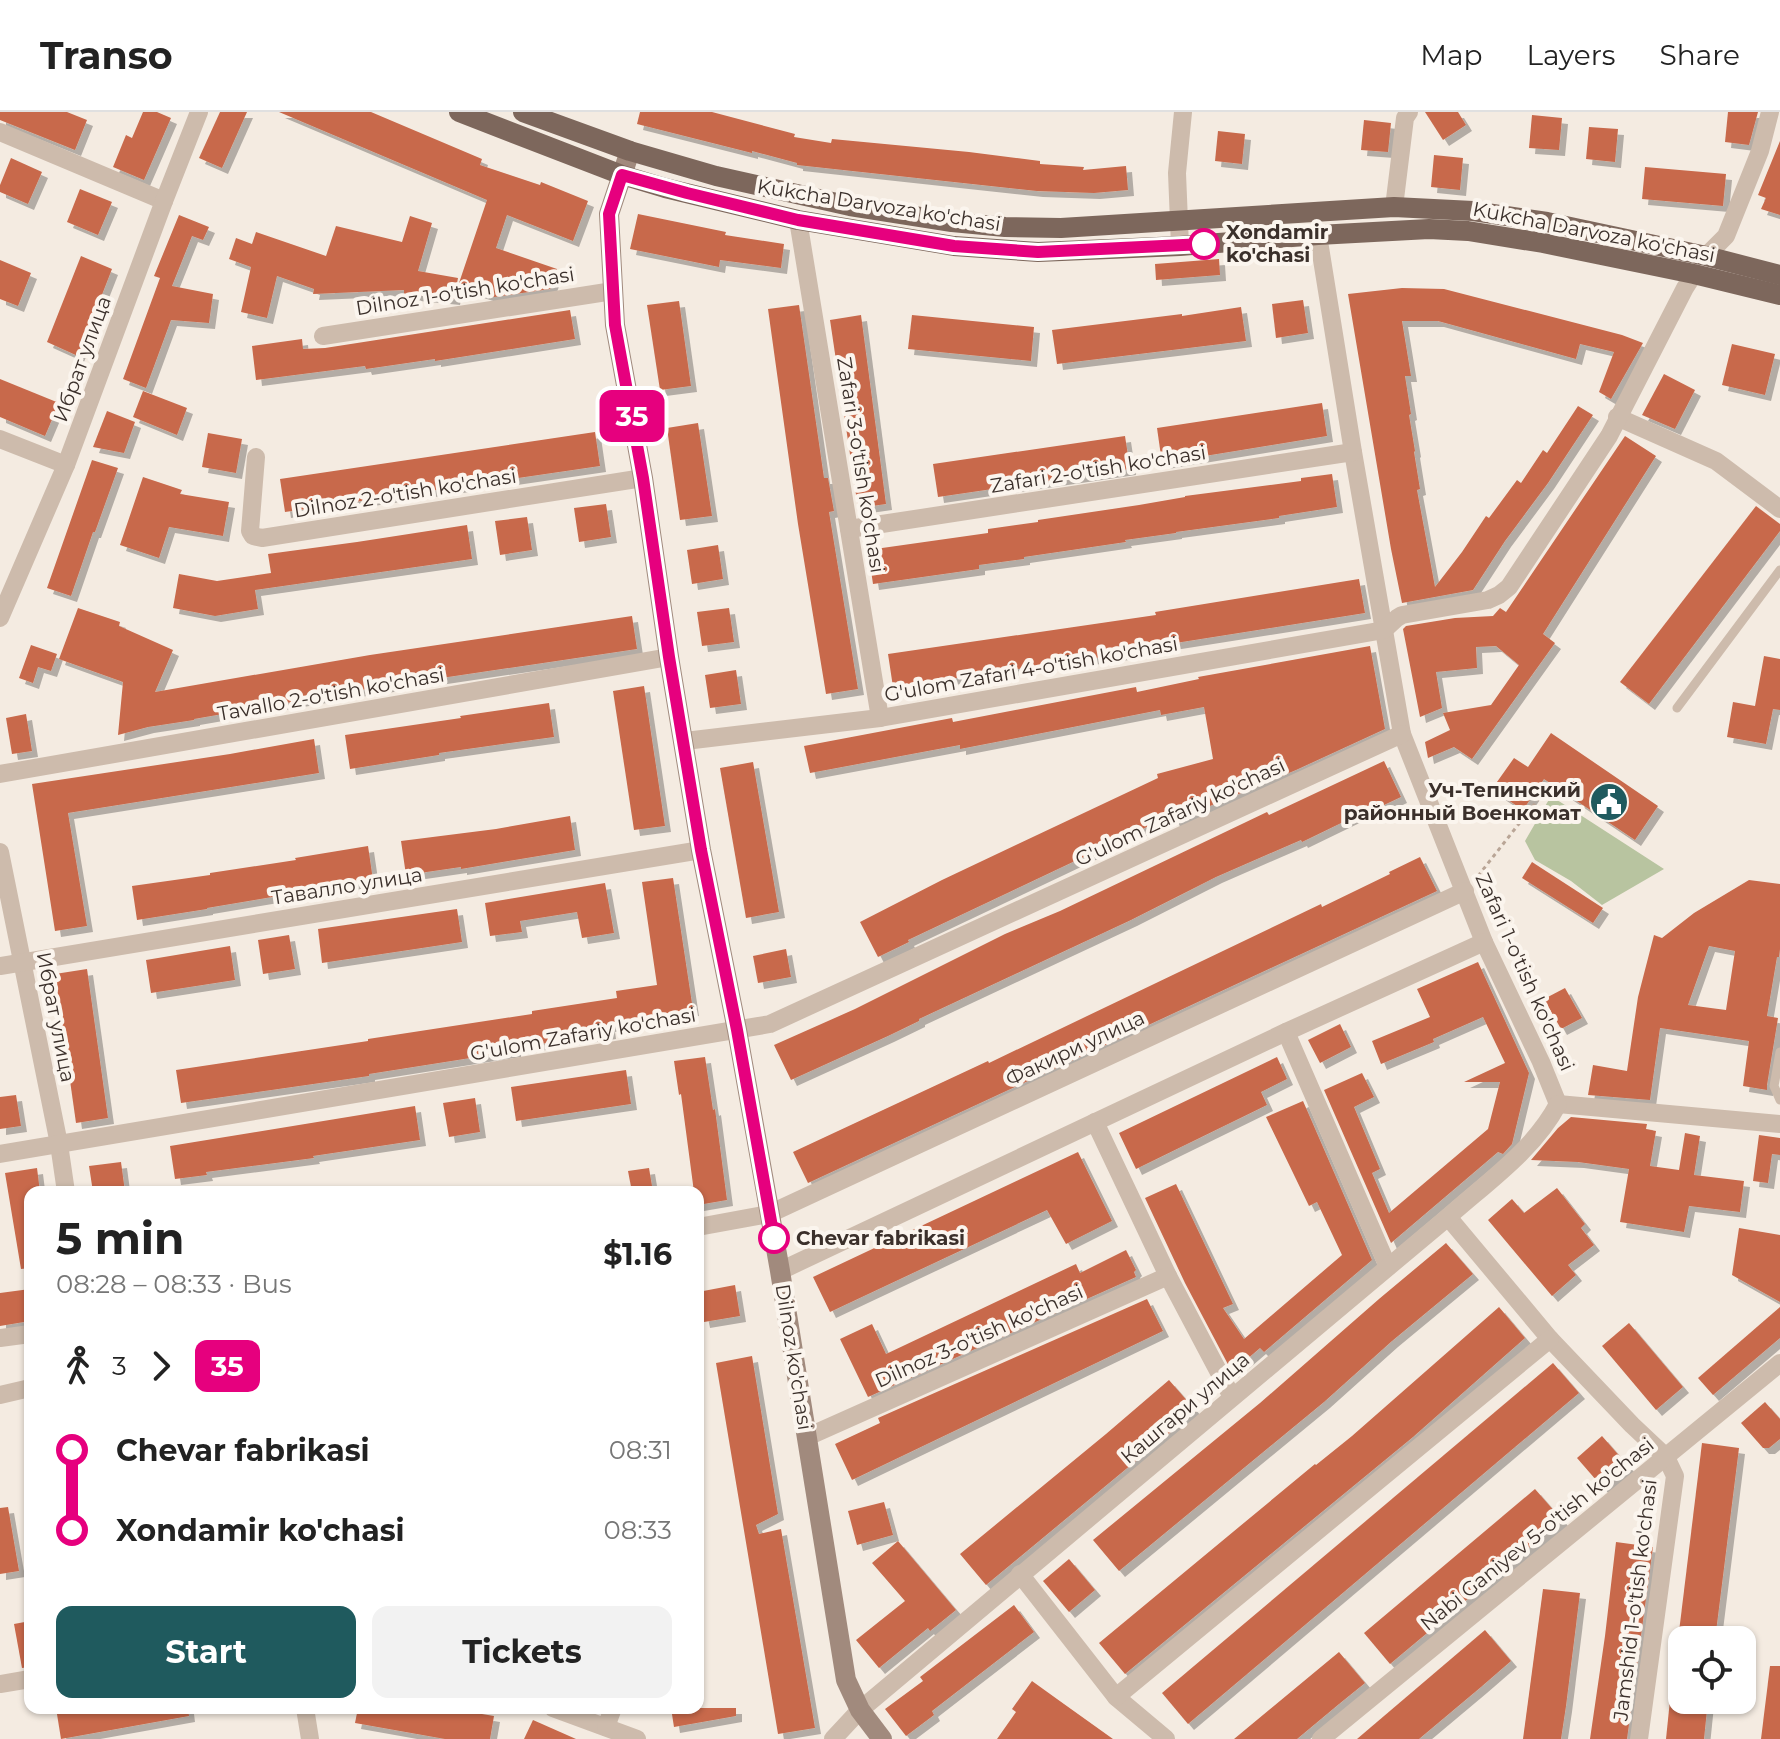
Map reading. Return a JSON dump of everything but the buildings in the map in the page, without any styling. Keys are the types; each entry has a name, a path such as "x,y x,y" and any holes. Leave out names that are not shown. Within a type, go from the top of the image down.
{"main road":[{"name":"Kukcha Darvoza ko'chasi","path":"459,112 622,175 665,188 798,220 954,246 1038,252 1429,229 1468,231 1694,274 1780,295"},
{"name":"Kukcha Darvoza ko'chasi","path":"523,112 673,165 776,191 952,222 1061,228 1394,207 1473,211 1706,256 1780,275"},
{"path":"1694,274 1706,256"}],"street":[{"name":"Ибрат улица","path":"0,618 66,465 199,112"},
{"path":"1180,246 1177,173 1183,112"},
{"path":"1394,207 1405,118 1409,112"},
{"path":"1706,256 1726,236 1760,151 1770,112"},
{"path":"0,132 164,201"},
{"name":"Dilnoz ko'chasi","path":"630,151 609,214 615,325 643,478 701,850 780,1271 846,1680 860,1710 882,1739"},
{"name":"Zafari 3-o'tish ko'chasi","path":"798,220 880,718"},
{"name":"Zafari 1-o'tish ko'chasi","path":"1318,235 1402,734 1484,942 1558,1104"},
{"path":"1384,630 1402,615 1488,600 1509,587 1609,436 1694,274"},
{"name":"Dilnoz 1-o'tish ko'chasi","path":"323,336 613,291"},
{"path":"1617,417 1716,461 1780,509"},
{"path":"0,439 66,465"},
{"name":"Zafari 2-o'tish ko'chasi","path":"849,529 1353,452"},
{"name":"Dilnoz 2-o'tish ko'chasi","path":"256,457 250,531 253,536 262,538 643,478"},
{"name":"G'ulom Zafari 4-o'tish ko'chasi","path":"685,741 880,718 1384,630"},
{"name":"Tavallo 2-o'tish ko'chasi","path":"0,774 669,657"},
{"name":"G'ulom Zafariy ko'chasi","path":"0,1154 770,1024 1402,734"},
{"name":"Тавалло улица","path":"0,966 701,850"},
{"name":"Ибрат улица","path":"0,852 65,1186"},
{"name":"Факири улица","path":"704,1226 769,1214 1465,891"},
{"path":"780,1271 1484,942"},
{"path":"1286,1032 1388,1267"},
{"path":"1558,1104 1780,1124"},
{"name":"Кашгари улица","path":"833,1739 860,1710 1516,1158 1547,1123 1558,1104"},
{"path":"1095,1122 1168,1276 1232,1397"},
{"name":"Jamshid 1-o'tish ko'chasi","path":"1448,1217 1550,1339 1666,1457 1675,1476 1639,1739"},
{"name":"Dilnoz 3-o'tish ko'chasi","path":"807,1437 1168,1276"},
{"path":"0,1338 24,1335"},
{"path":"1116,1697 1550,1339"},
{"name":"Nabi Ganiyev 5-o'tish ko'chasi","path":"1321,1739 1780,1363"},
{"path":"0,1395 24,1389"},
{"path":"1020,1574 1116,1697 1166,1739"},
{"path":"0,1684 24,1680"},
{"path":"306,1714 310,1739"},
{"path":"570,1714 637,1739"},
{"path":"606,1727 611,1714"}],"lane":[{"path":"1677,708 1780,570"},
{"path":"1780,1052 1774,1086 1780,1100"}],"path":[{"path":"1465,891 1540,797"}],"green space":[{"path":"1551,796 1664,869 1602,905 1571,881 1535,860 1525,841"}],"bus line":[{"name":"35","path":"774,1238 701,850 643,478 615,325 609,214 622,175 798,220 954,246 1038,252 1204,244"}],"place":[{"name":"Xondamir ko'chasi","path":"1204,244"},
{"name":"Уч-Тепинский районный Военкомат","path":"1609,802"},
{"name":"Chevar fabrikasi","path":"774,1238"}]}
